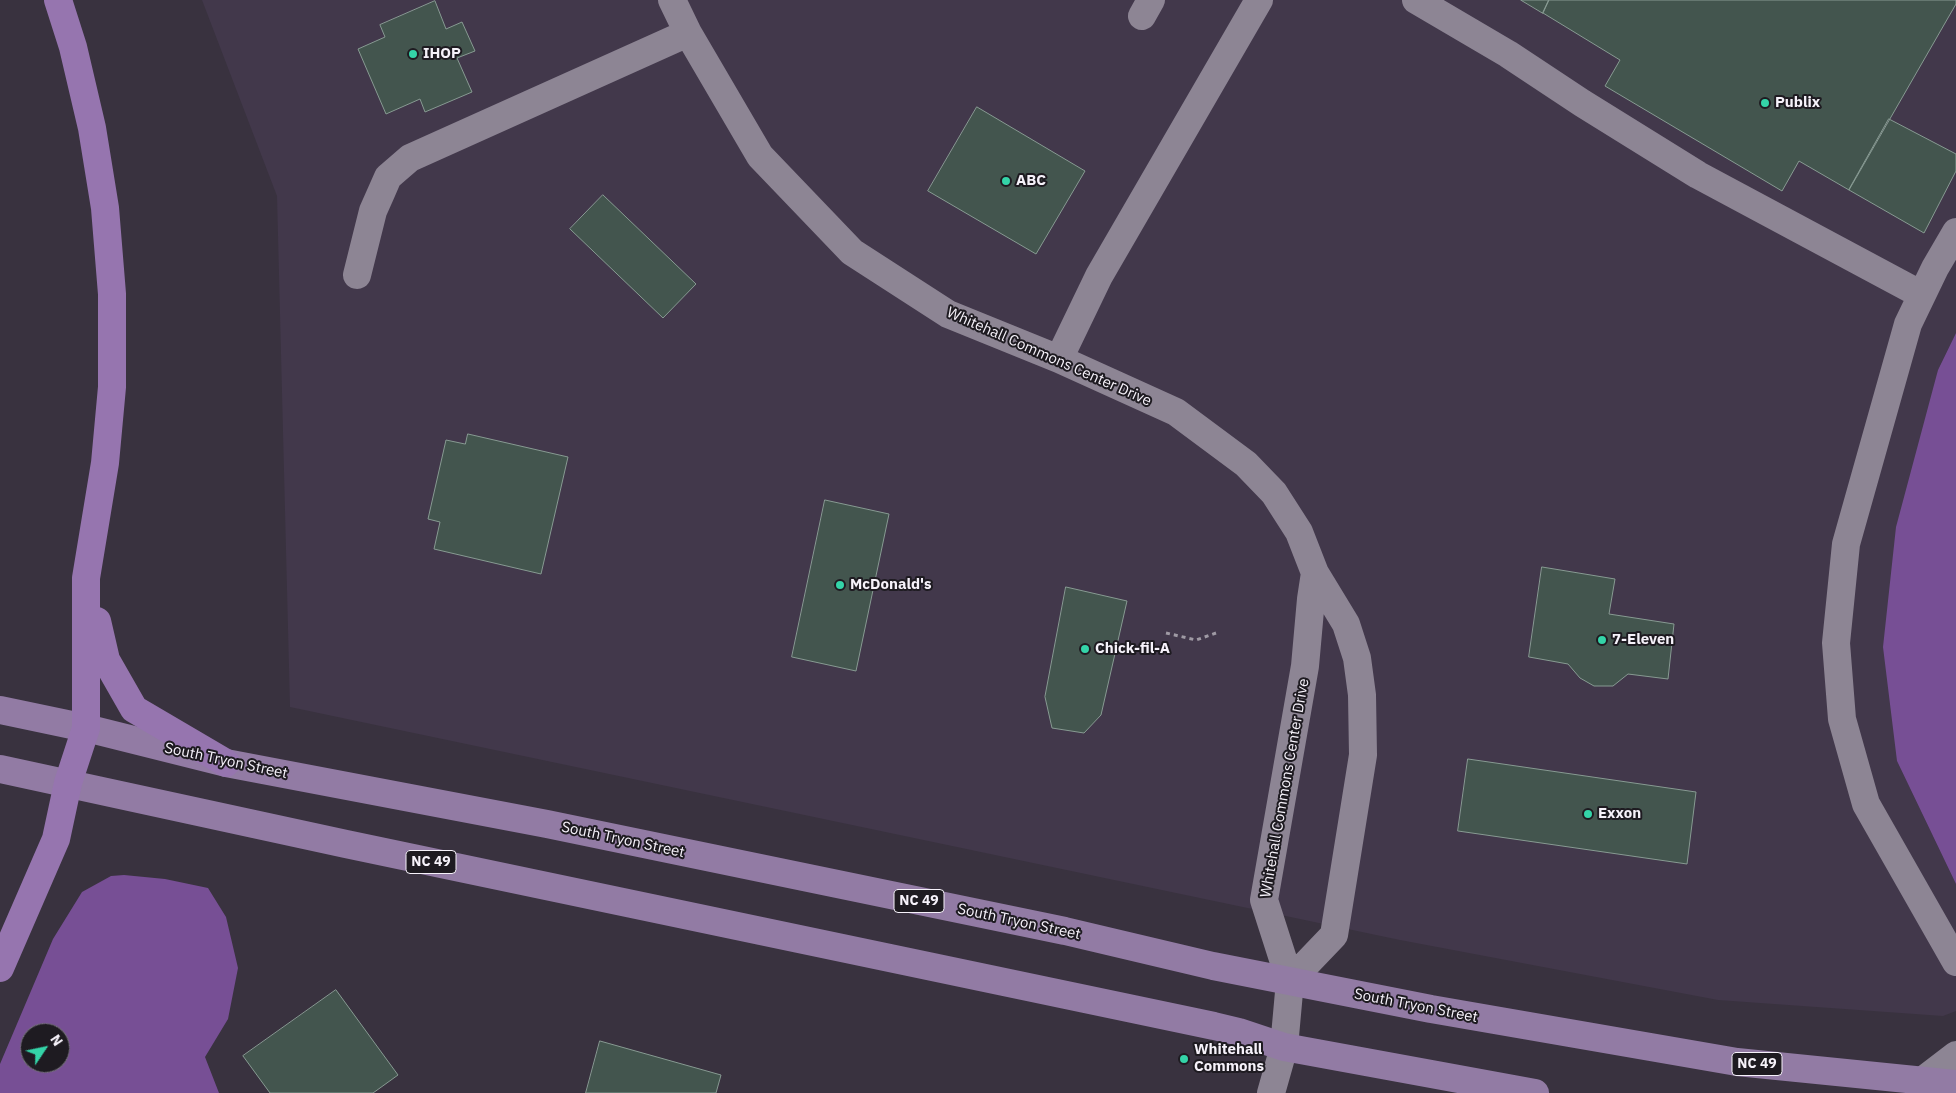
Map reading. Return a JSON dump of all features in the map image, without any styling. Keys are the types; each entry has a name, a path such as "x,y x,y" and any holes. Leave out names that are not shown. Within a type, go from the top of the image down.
{"highway":[{"path":"0,968 56,839 68,783 86,728 86,578 105,463 112,387 112,294 105,208 92,128 73,47 58,0"},
{"path":"86,578 106,660 134,709 226,763"}],"main road":[{"name":"South Tryon Street","path":"0,710 86,728 226,763 547,824 1065,931 1213,966 1431,1009 1737,1062 1956,1084"},
{"name":"NC 49","path":"0,768 346,844 1214,1026 1284,1047 1535,1093"}],"street":[{"name":"Whitehall Commons Center Drive","path":"672,0 688,33 760,156 852,252 948,314 1059,359 1176,412 1246,464 1274,493 1299,532 1315,573 1346,624 1357,658 1362,695 1362,756 1334,935 1290,982 1264,900 1306,666 1310,598 1315,573"},
{"path":"1059,359 1099,276 1259,0"},
{"path":"1416,0 1508,54 1582,103 1698,175 1922,295"},
{"path":"357,275 372,211 388,177 410,158 688,33"},
{"path":"1955,964 1866,804 1842,719 1836,643 1846,544 1908,324 1956,232"},
{"path":"1271,1093 1284,1047 1290,982"},
{"path":"1922,1081 1956,1055"}],"path":[{"path":"1166,633 1196,640 1219,632"}],"shaded area":[{"path":"202,0 1956,0 1956,333 1938,370 1897,761 1956,884 1956,1011 1943,1016 1718,1000 1400,940 290,707 277,196"},
{"path":"1956,333 1956,884 1897,761 1883,647 1896,527 1938,370"},
{"path":"124,875 165,879 208,888 226,917 238,968 228,1019 205,1057 219,1093 0,1093 0,1064 53,939 82,892 111,876"}],"building":[{"path":"1521,0 1549,0 1543,13"},
{"name":"Publix","path":"1549,0 1956,0 1956,4 1849,190 1799,161 1782,191 1605,86 1620,60 1543,13"},
{"name":"IHOP","path":"435,1 446,29 462,22 475,51 457,58 472,92 425,112 420,99 386,114 358,49 385,37 380,25"},
{"name":"ABC","path":"977,107 1085,171 1036,254 928,191"},
{"path":"1889,119 1956,154 1956,171 1924,233 1849,190"},
{"path":"603,195 696,284 663,318 570,229"},
{"path":"468,434 568,457 541,574 434,549 440,522 428,519 446,440 465,444"},
{"name":"McDonald's","path":"825,500 889,514 856,671 792,657"},
{"name":"7-Eleven","path":"1542,567 1615,579 1609,614 1674,624 1668,679 1628,674 1613,686 1594,686 1580,678 1568,664 1529,657"},
{"name":"Chick-fil-A","path":"1066,587 1127,601 1101,715 1084,733 1052,728 1045,697"},
{"path":"1468,759 1696,792 1687,864 1458,831"},
{"path":"336,990 398,1075 373,1093 270,1093 243,1056"},
{"path":"600,1041 721,1075 716,1093 586,1093"}],"place":[{"name":"IHOP","path":"413,54"},
{"name":"Publix","path":"1765,103"},
{"name":"ABC","path":"1006,181"},
{"name":"McDonald's","path":"840,585"},
{"name":"7-Eleven","path":"1602,640"},
{"name":"Chick-fil-A","path":"1085,649"},
{"name":"Exxon","path":"1588,814"},
{"name":"Whitehall Commons","path":"1184,1059"}]}
